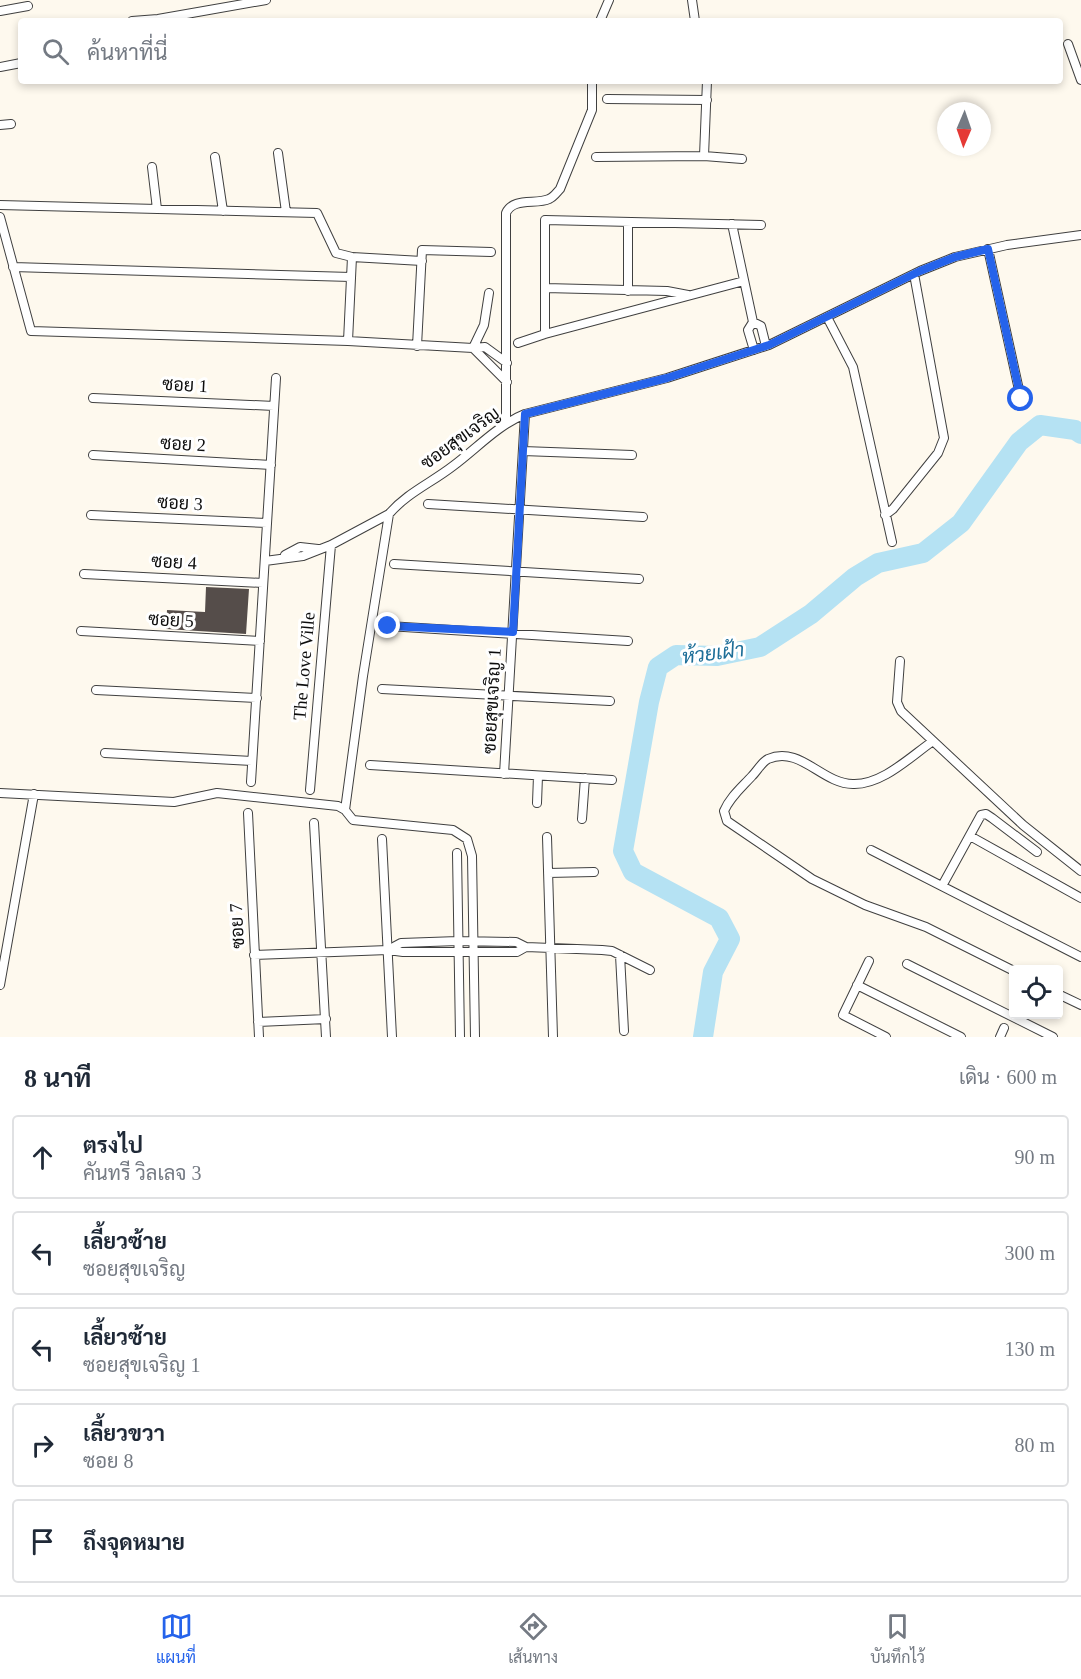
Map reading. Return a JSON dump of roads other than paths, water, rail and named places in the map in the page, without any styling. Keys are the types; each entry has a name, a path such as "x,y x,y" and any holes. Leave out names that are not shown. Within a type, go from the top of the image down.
{"street":[{"path":"164,18 267,0"},
{"path":"601,18 609,0"},
{"path":"692,0 695,18"},
{"path":"0,11 28,6"},
{"path":"1068,44 1081,80"},
{"path":"0,67 18,64"},
{"path":"506,423 506,213 514,204 552,198 560,189 592,110 592,84"},
{"path":"705,156 707,84"},
{"path":"607,99 707,100"},
{"path":"0,125 12,124"},
{"path":"278,153 286,212"},
{"path":"596,156 705,156 742,159"},
{"path":"215,157 223,211"},
{"path":"152,167 157,209"},
{"path":"0,206 317,213 336,253 352,257 422,261"},
{"path":"0,217 31,331 485,347 507,363"},
{"path":"545,334 545,220 761,225"},
{"path":"628,222 628,291"},
{"path":"732,224 753,322 748,330 754,350"},
{"name":"ซอยสุขเจริญ","path":"265,561 303,556 330,545 389,513 402,499 452,467 506,423 525,414 667,378 766,346 914,274 955,257 1007,245 1081,235"},
{"path":"988,249 1021,399"},
{"path":"417,346 422,250 491,252"},
{"path":"348,341 352,257"},
{"path":"14,267 351,277"},
{"path":"885,515 893,509 938,453 944,438 914,274"},
{"path":"518,343 744,281"},
{"path":"545,288 667,291 689,296"},
{"path":"473,348 484,325 489,293"},
{"path":"827,316 853,367 892,542"},
{"path":"753,322 761,326 766,346"},
{"path":"473,348 507,382"},
{"path":"251,782 276,378"},
{"name":"ซอย 1","path":"93,398 274,406"},
{"name":"ซอยสุขเจริญ 1","path":"504,774 525,414"},
{"path":"523,451 632,455"},
{"name":"ซอย 2","path":"93,455 271,465"},
{"path":"428,504 643,517"},
{"path":"345,810 363,676 389,513"},
{"name":"ซอย 3","path":"91,515 267,523"},
{"name":"The Love Ville","path":"309,790 330,545"},
{"path":"394,564 639,579"},
{"name":"ซอย 4","path":"84,574 263,583"},
{"path":"388,626 513,632 628,641"},
{"name":"ซอย 5","path":"81,631 260,641"},
{"path":"900,661 898,705 1023,825 1081,871"},
{"path":"382,689 610,701"},
{"path":"96,690 256,698"},
{"path":"933,741 870,782 853,784 837,782 797,758 784,756 767,760 728,802 724,811 727,821 812,879 865,905 926,927 1009,968"},
{"path":"105,753 252,761"},
{"path":"370,765 612,780"},
{"path":"537,803 538,776"},
{"path":"582,819 585,778"},
{"path":"0,793 174,802 217,793 338,806 345,810 353,820 453,830 466,839 472,856 475,1037"},
{"path":"0,985 34,794"},
{"name":"ซอย 7","path":"248,813 259,1037"},
{"path":"942,886 981,815 986,814 1037,852"},
{"path":"314,823 327,1037"},
{"path":"970,836 1081,898"},
{"path":"547,837 552,1037"},
{"path":"382,839 392,1037"},
{"path":"871,850 1081,957"},
{"path":"457,853 460,1037"},
{"path":"548,873 594,872"},
{"path":"388,950 401,944 458,941 516,942 526,947 602,950 620,955 650,970"},
{"path":"254,955 388,950 517,952 526,947"},
{"path":"620,955 624,1030"},
{"path":"869,961 843,1015 886,1037"},
{"path":"907,964 1053,1037"},
{"path":"857,985 961,1037"},
{"path":"1063,996 1081,1005"},
{"path":"258,1022 326,1019"},
{"path":"999,1037 1004,1028"}],"waterway":[{"name":"ห้วยเฝ้า","path":"703,1037 713,972 730,939 719,918 633,872 623,851 649,702 658,667 676,655 717,656 760,647 811,614 855,577 878,563 923,553 961,523 1019,442 1040,425 1075,430 1081,434"}]}
